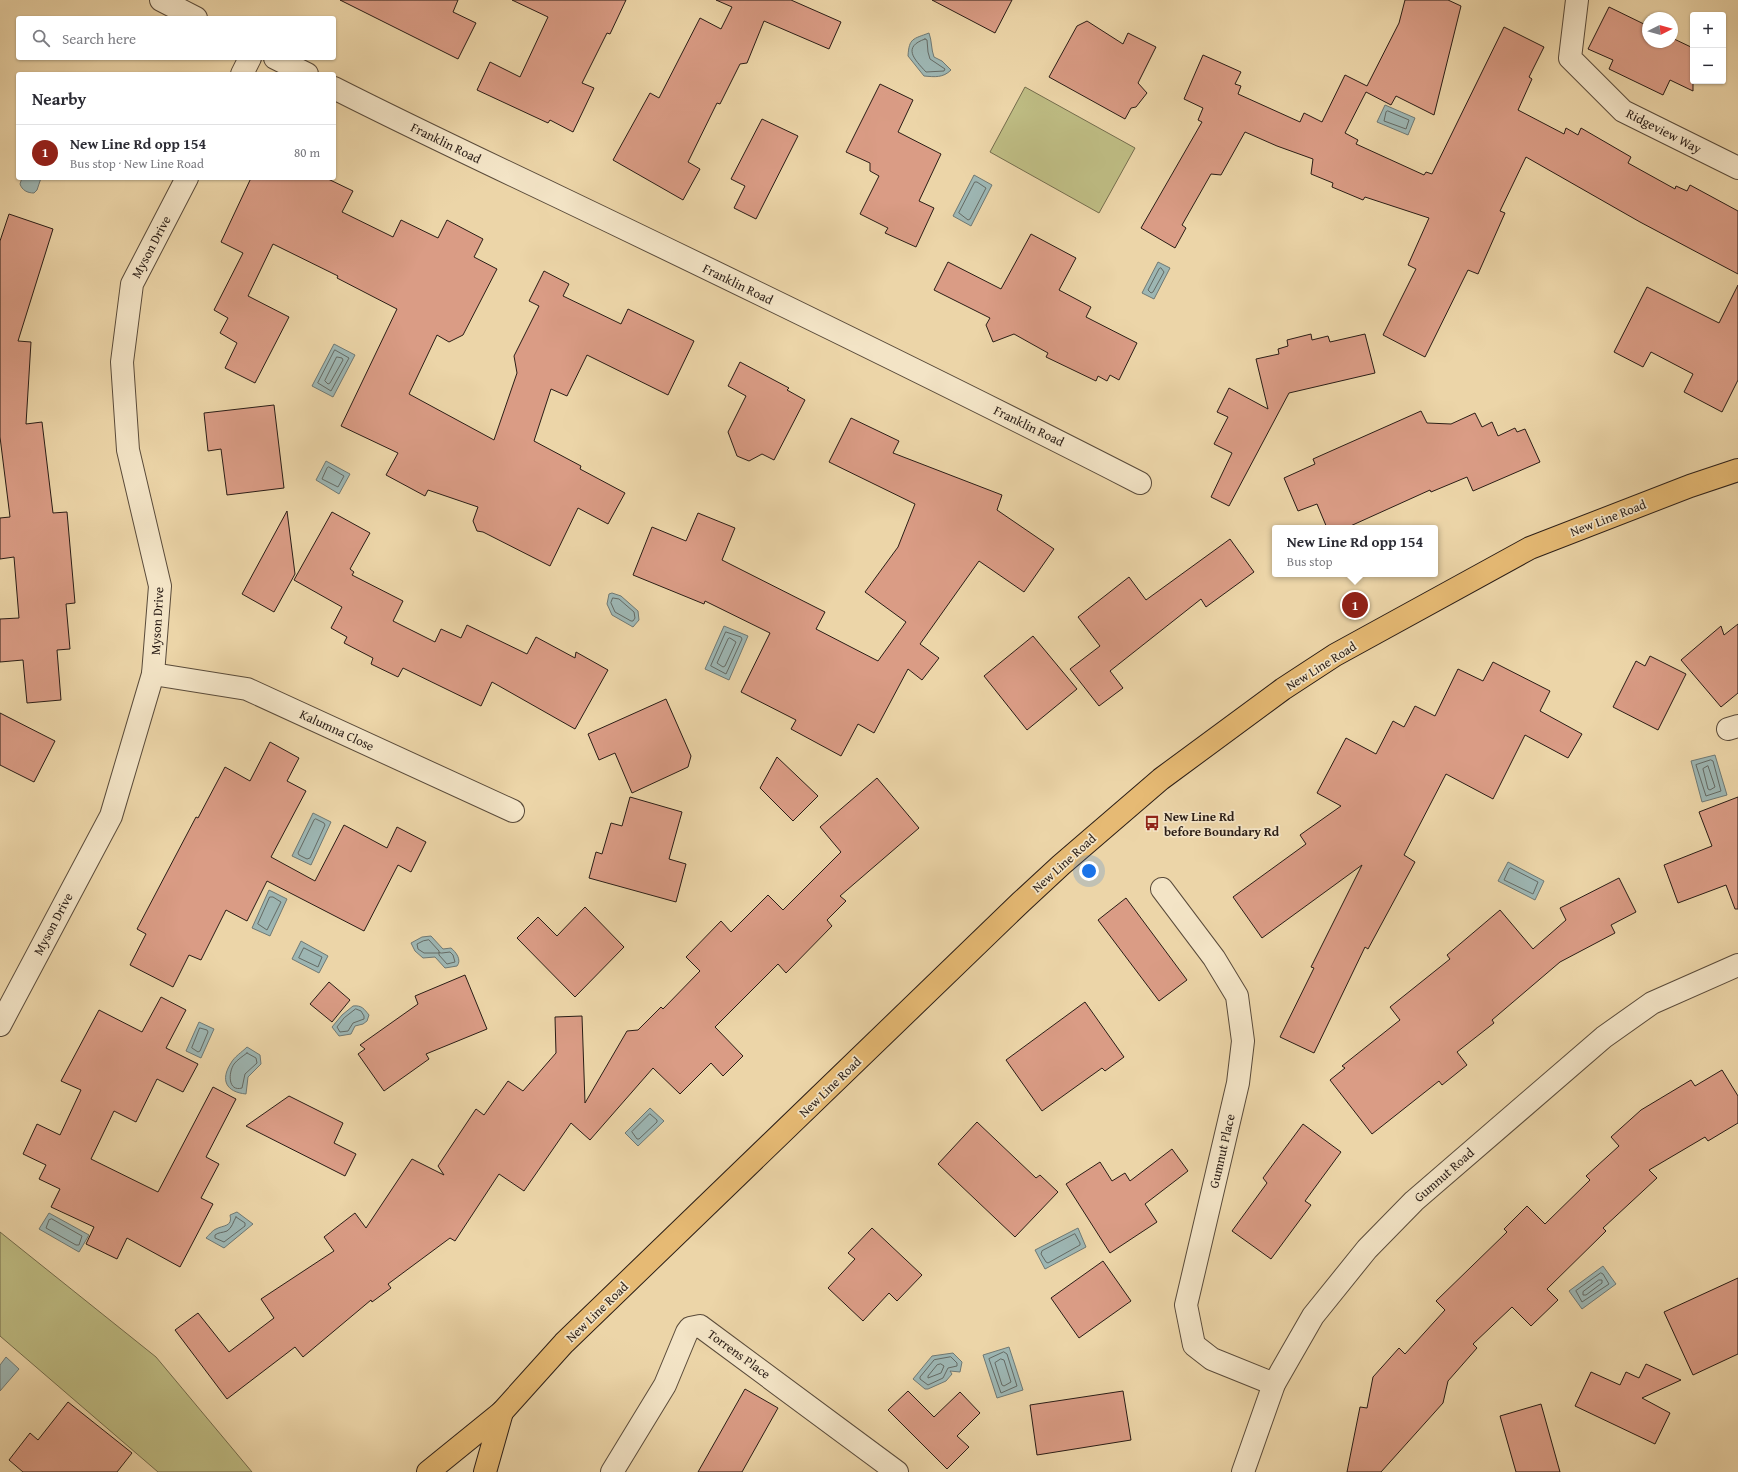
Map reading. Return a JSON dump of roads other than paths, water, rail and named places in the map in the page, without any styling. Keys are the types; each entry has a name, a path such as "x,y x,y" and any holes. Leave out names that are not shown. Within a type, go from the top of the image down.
{"main road":[{"name":"New Line Road","path":"428,1472 502,1412 564,1343 1027,897 1066,860 1161,779 1283,689 1335,655 1530,548 1690,486 1738,470"},
{"name":"New Line Road","path":"485,1472 502,1412"}],"street":[{"path":"160,0 192,16"},
{"name":"Ridgeview Way","path":"1577,0 1570,58 1623,111 1738,168"},
{"path":"243,72 249,60"},
{"path":"279,60 303,72"},
{"name":"Franklin Road","path":"336,89 432,137 1034,428 1140,483"},
{"name":"Myson Drive","path":"0,1025 111,816 153,674 160,586 128,450 122,362 132,284 186,180"},
{"name":"Kalumna Close","path":"153,674 247,689 513,811"},
{"name":"Gumnut Place","path":"1162,889 1214,958 1236,996 1243,1041 1238,1083 1186,1306 1194,1345 1212,1360 1274,1384"},
{"name":"Gumnut Road","path":"1243,1472 1274,1384 1313,1316 1367,1249 1414,1201 1604,1037 1652,1003 1738,965"},
{"name":"Torrens Place","path":"612,1472 665,1385 687,1332 690,1328 700,1326 898,1472"}],"water":[{"path":"929,33 934,57 942,61 951,70 942,76 924,76 908,56 911,42 916,38"},
{"path":"1385,105 1415,118 1408,135 1377,122"},
{"path":"974,175 992,185 971,226 953,216"},
{"path":"21,180 40,180 37,190 34,193 27,192 20,184"},
{"path":"1158,262 1170,268 1154,299 1142,293"},
{"path":"334,344 355,355 333,397 312,386"},
{"path":"326,461 350,474 339,494 316,480"},
{"path":"612,593 621,596 638,611 639,620 633,627 612,615 607,604 609,594"},
{"path":"724,626 748,636 729,680 705,669"},
{"path":"1715,755 1727,795 1702,802 1691,761"},
{"path":"313,813 331,822 311,865 292,856"},
{"path":"1508,862 1544,881 1535,900 1498,881"},
{"path":"269,890 287,899 270,936 252,928"},
{"path":"431,936 443,949 451,948 455,952 459,959 457,966 445,968 435,957 423,958 415,951 411,943 422,937"},
{"path":"301,941 328,956 319,973 292,959"},
{"path":"353,1006 359,1006 364,1009 369,1015 367,1021 363,1024 355,1026 351,1034 339,1036 332,1027 342,1015"},
{"path":"199,1022 214,1029 201,1058 186,1051"},
{"path":"247,1047 260,1055 261,1064 248,1077 246,1094 239,1093 230,1088 227,1084 226,1075 232,1061"},
{"path":"650,1108 664,1121 638,1146 625,1133"},
{"path":"237,1212 253,1224 224,1248 206,1238 212,1231 229,1224 231,1219 230,1215"},
{"path":"49,1213 89,1235 79,1252 39,1229"},
{"path":"1078,1228 1086,1247 1045,1269 1035,1250"},
{"path":"1603,1266 1616,1284 1582,1309 1569,1291"},
{"path":"1009,1347 1023,1390 997,1398 983,1355"},
{"path":"953,1353 962,1362 960,1372 950,1371 952,1374 946,1381 928,1389 925,1389 913,1379 932,1356"},
{"path":"6,1357 19,1369 0,1391 0,1365"}],"place":[{"name":"New Line Rd opp 154","path":"1355,605"},
{"name":"New Line Rd before Boundary Rd","path":"1152,823"}]}
